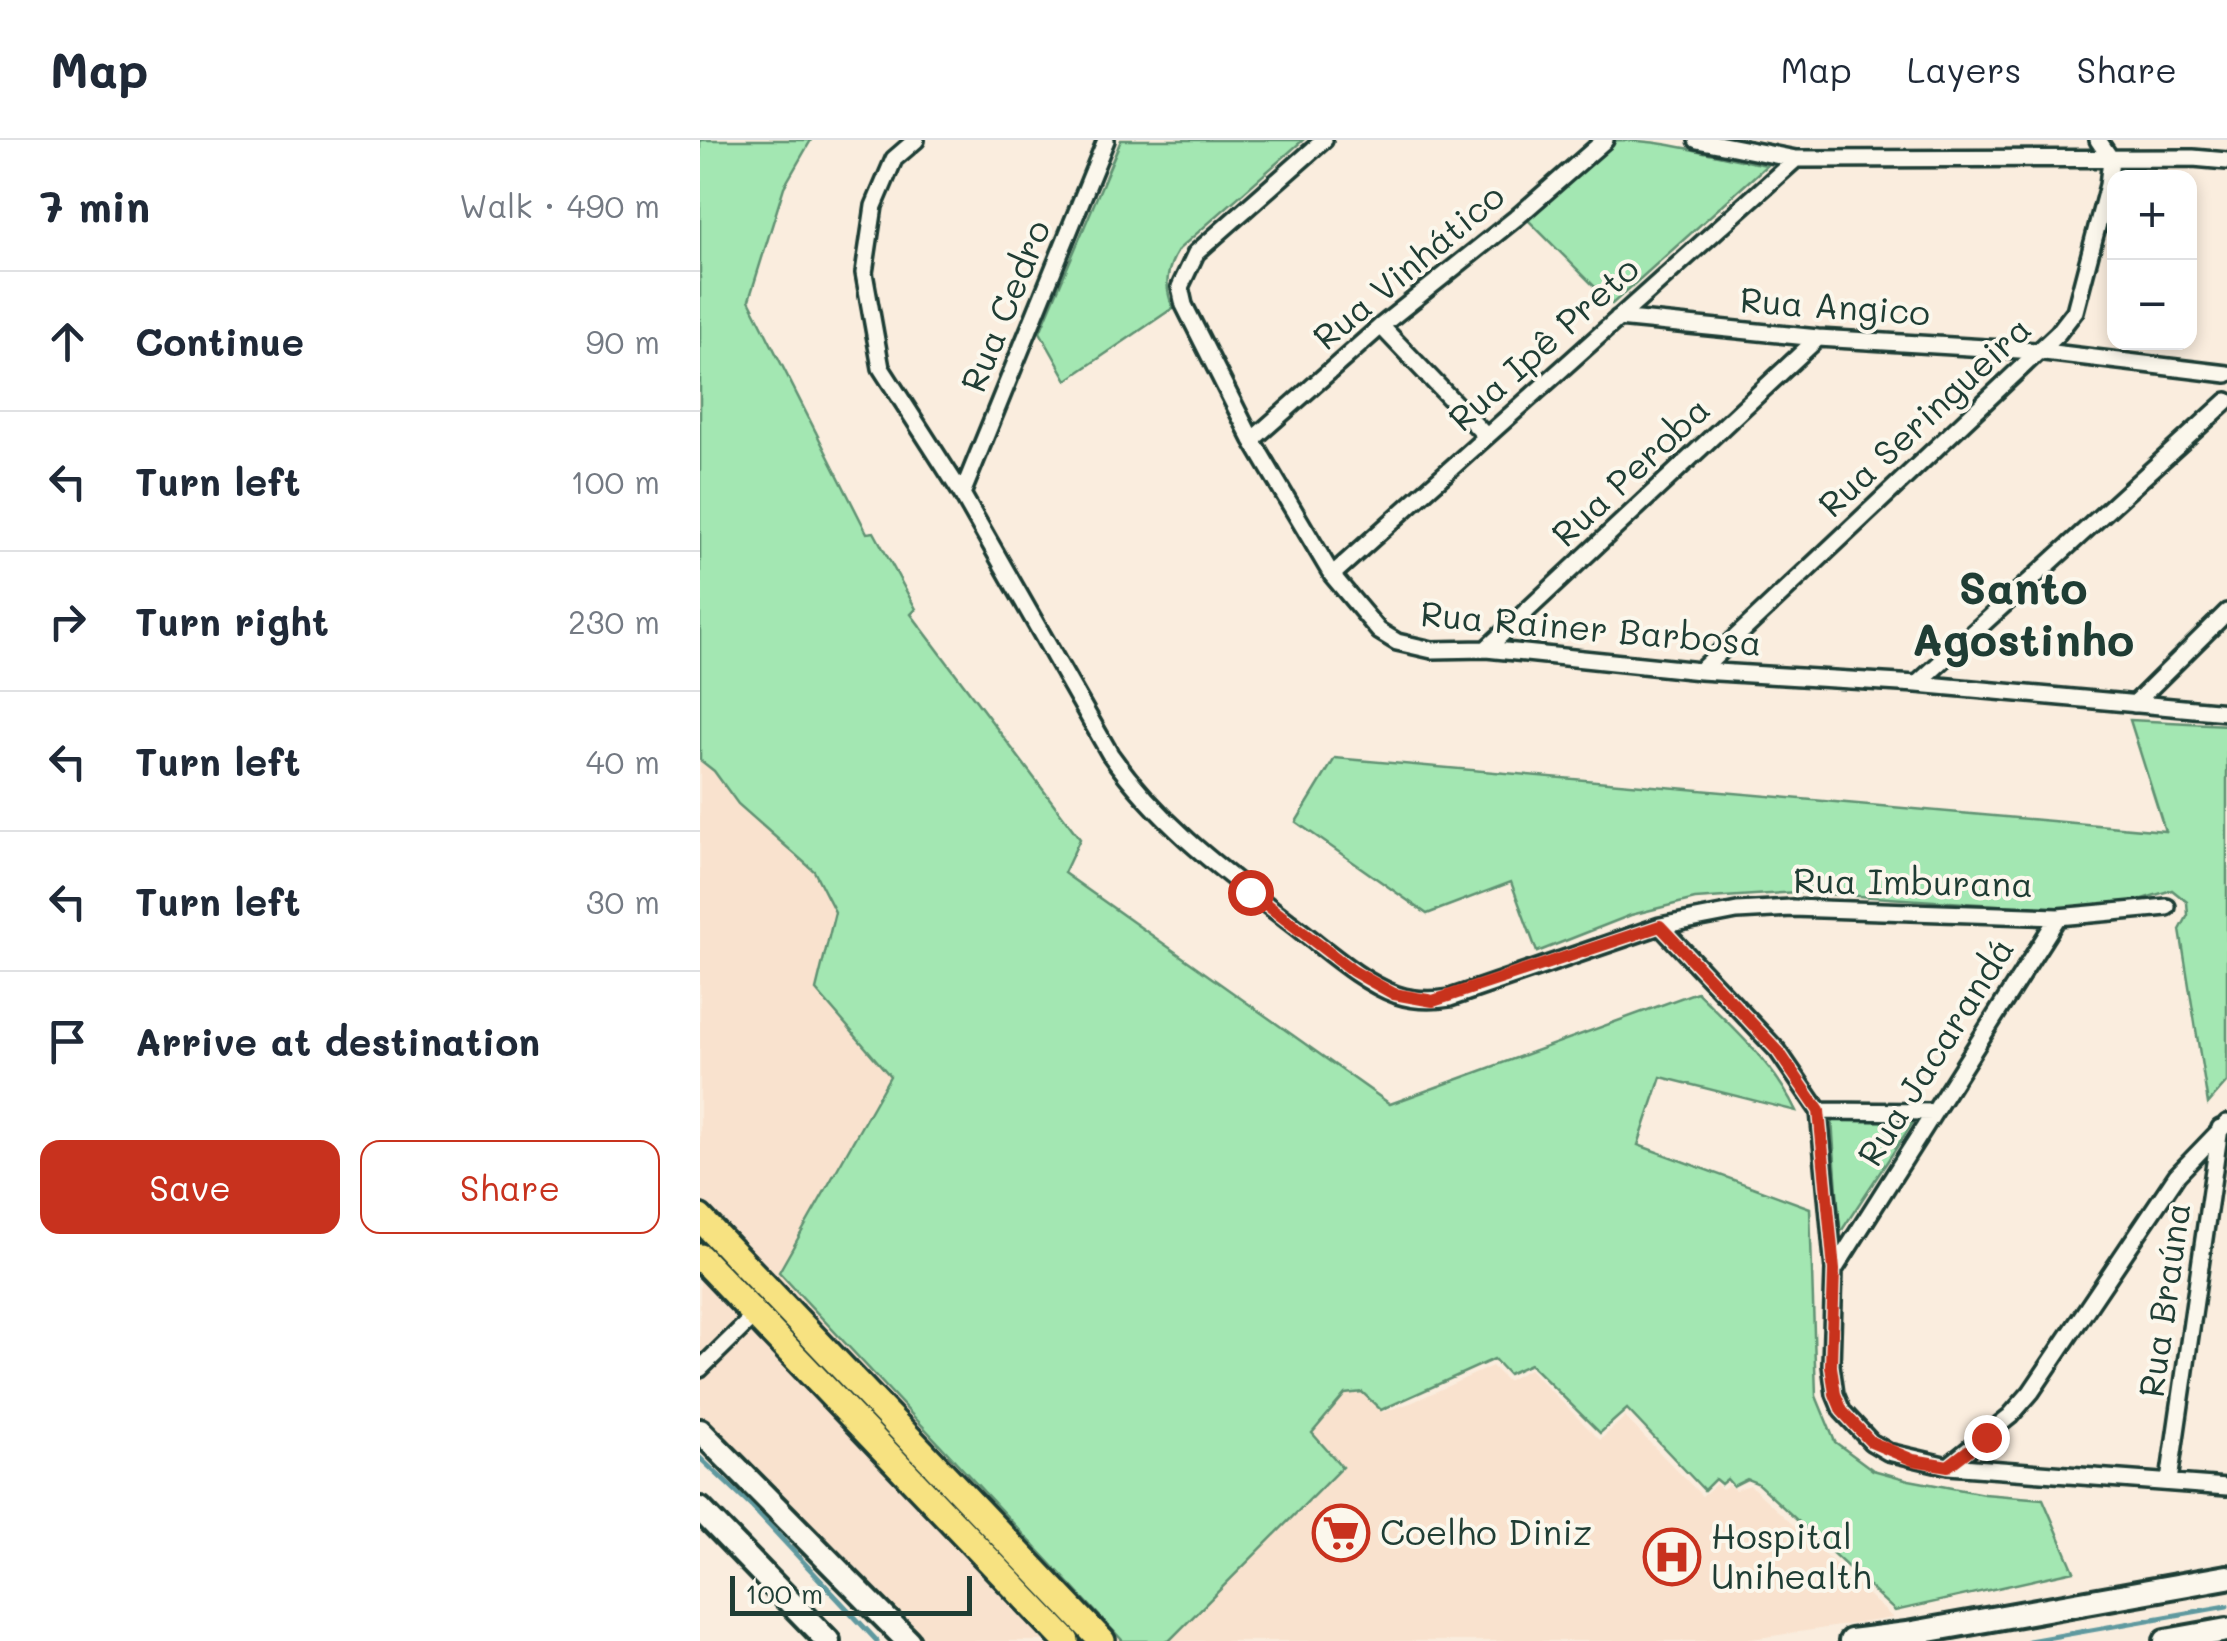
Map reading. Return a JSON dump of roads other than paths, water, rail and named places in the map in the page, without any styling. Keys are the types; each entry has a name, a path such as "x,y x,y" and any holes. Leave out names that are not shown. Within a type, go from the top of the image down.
{"main road":[{"path":"700,1218 1102,1641"},
{"path":"700,1257 1066,1641"}],"street":[{"name":"Rua Imburana","path":"916,140 894,159 874,206 864,273 881,368 962,494 1110,754 1136,791 1199,852 1353,971 1394,994 1433,1001 1660,926 1737,911 1792,908 2058,916 2167,908"},
{"name":"Rua Cedro","path":"962,494 1106,140"},
{"name":"Rua Rainer Barbosa","path":"1324,140 1196,253 1180,287 1184,305 1252,440 1332,575 1379,632 1397,642 1432,650 1486,650 1700,672 1917,684 2227,712"},
{"name":"Rua Vinhático","path":"1252,440 1381,326 1516,218 1605,140"},
{"path":"1697,140 1796,159 2227,161"},
{"path":"2098,140 2111,159"},
{"name":"Rua Ipê Preto","path":"1332,575 1796,159"},
{"name":"Rua Seringueira","path":"1700,672 2058,332 2075,311 2108,185 2111,159"},
{"name":"Rua Angico","path":"1618,318 1818,338 2036,351 2227,374"},
{"path":"1381,326 1486,436"},
{"name":"Rua Peroba","path":"1486,650 1818,338"},
{"path":"1917,684 2227,401"},
{"path":"2134,704 2227,612"},
{"name":"Rua Jacarandá","path":"1834,1270 2058,916"},
{"path":"1660,926 1778,1051 1819,1111 1834,1270 1831,1366 1835,1394 1842,1411 1871,1442 1913,1460 1948,1466 2227,1487"},
{"path":"1819,1111 1934,1112"},
{"path":"1948,1466 2010,1416 2052,1365 2177,1176 2224,1126"},
{"name":"Rua Braúna","path":"2170,1481 2224,1126"},
{"path":"700,1369 755,1315"},
{"path":"700,1431 908,1641"},
{"path":"700,1509 828,1641"},
{"path":"1851,1641 2227,1577"},
{"path":"2166,1641 2227,1630"}],"waterway":[{"path":"700,1458 753,1508 877,1641"},
{"path":"2029,1641 2227,1606"}],"place":[{"name":"Coelho Diniz","path":"1341,1533"},
{"name":"Hospital Unihealth","path":"1672,1557"}],"district":[{"name":"Santo Agostinho","path":"2023,614"}]}
